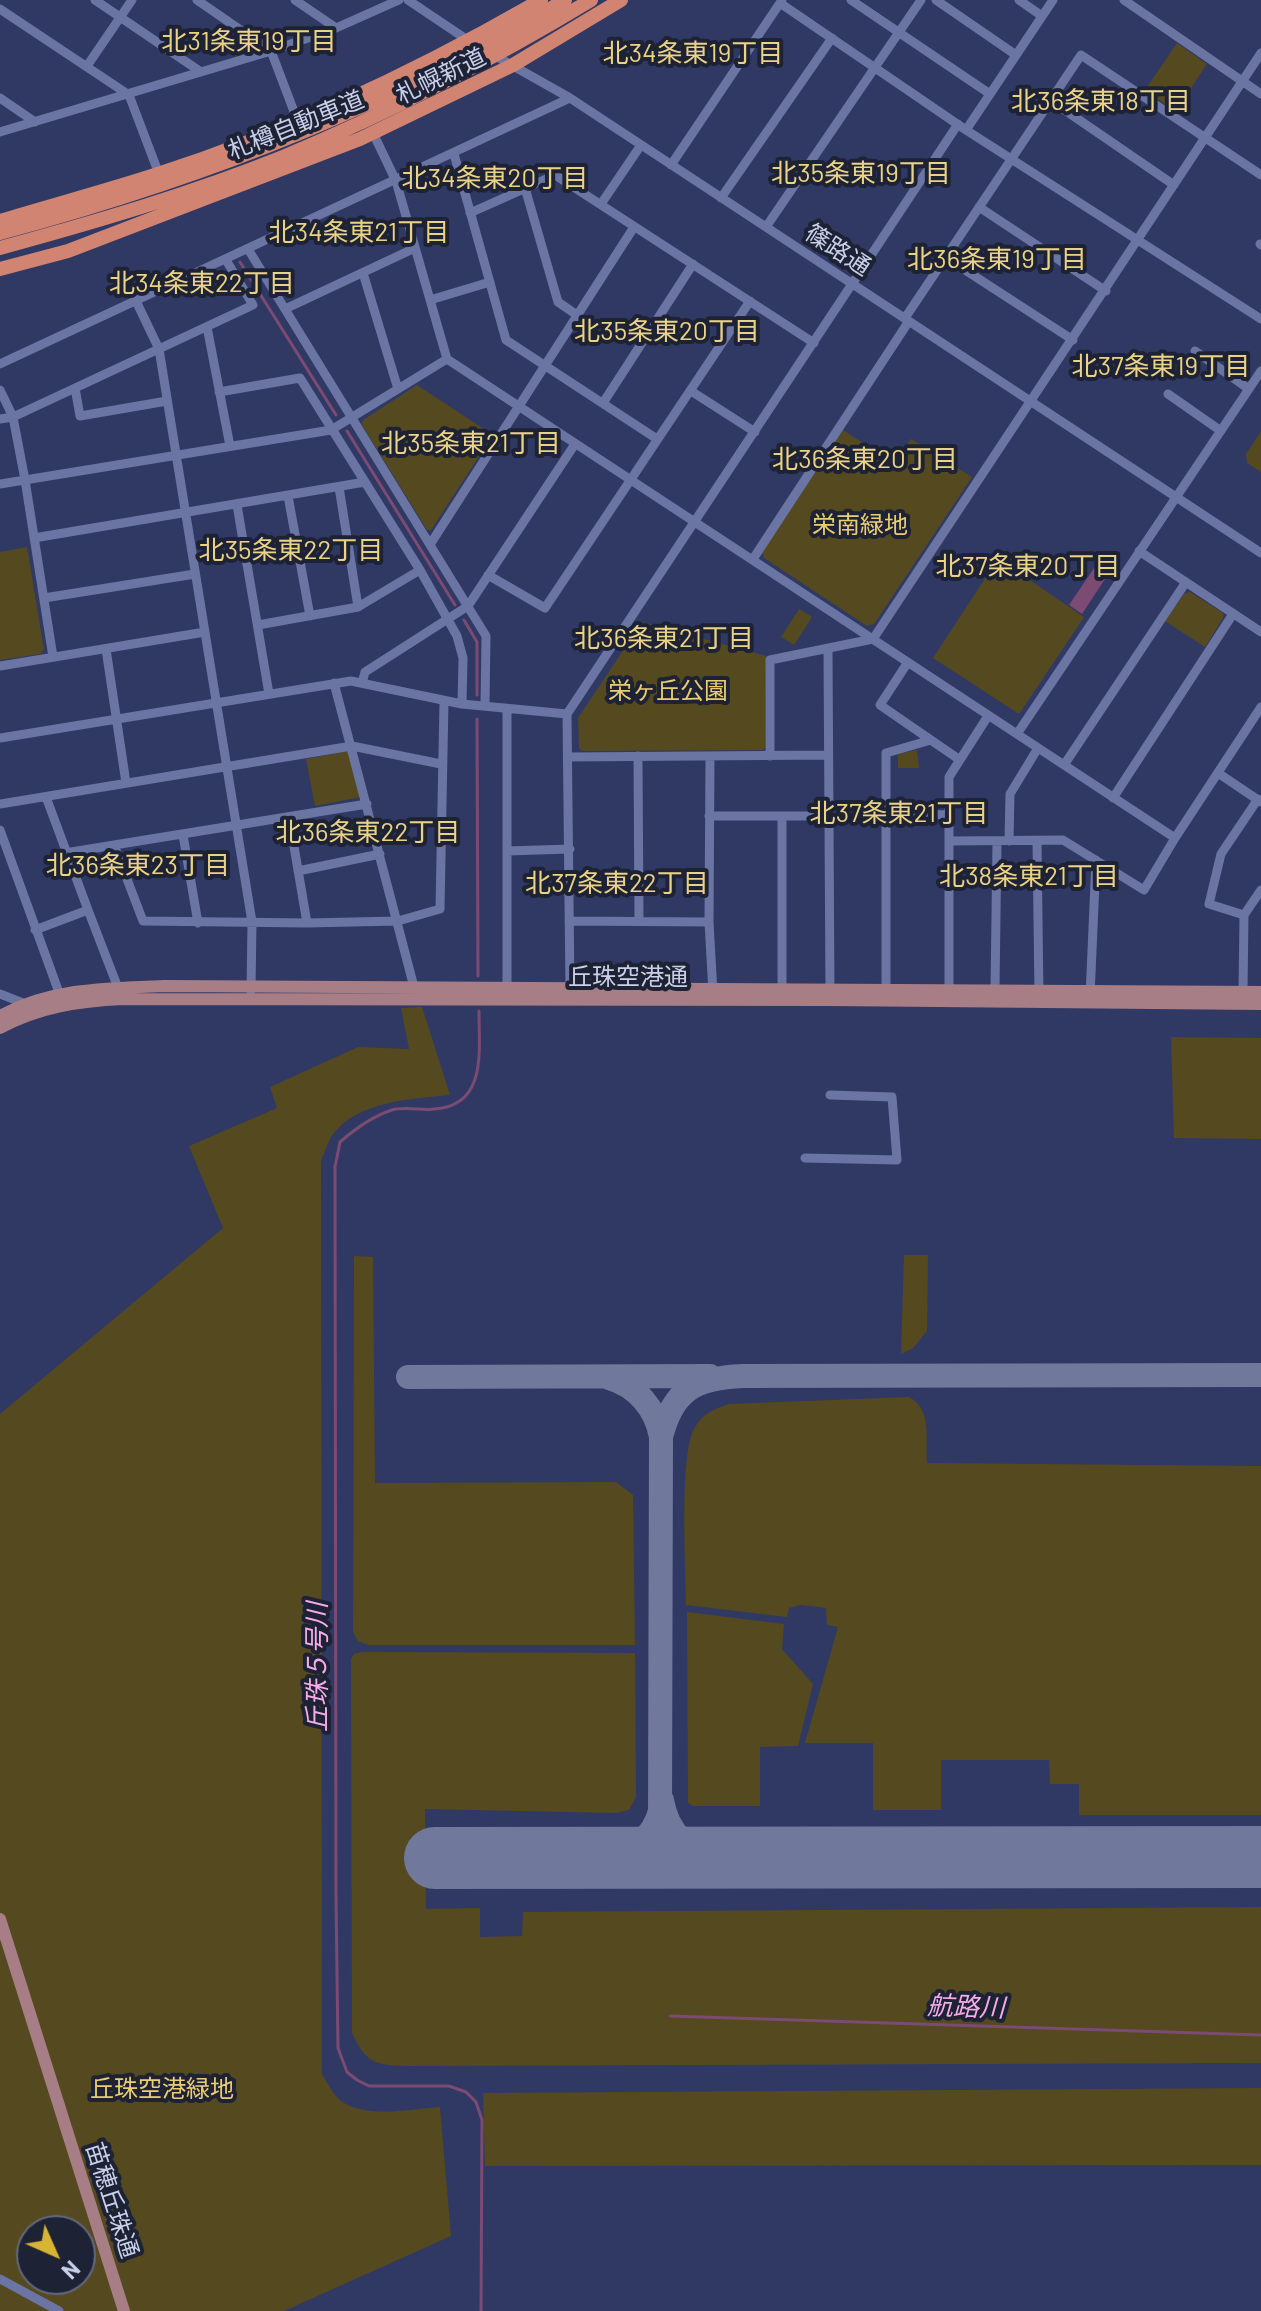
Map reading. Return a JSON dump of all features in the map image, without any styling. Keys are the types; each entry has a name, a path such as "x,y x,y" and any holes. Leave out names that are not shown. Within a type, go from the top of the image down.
{"highway":[{"name":"札幌新道","path":"0,221 159,174 298,122 468,41 541,0"},
{"name":"札樽自動車道","path":"0,233 88,210 275,145 436,73 565,0"},
{"name":"札樽自動車道","path":"0,248 177,196 281,157 441,85 591,0"},
{"name":"札幌新道","path":"0,269 68,251 373,133 513,65 621,0"}],"main road":[{"name":"丘珠空港通","path":"251,992 507,986 570,993"},
{"name":"丘珠空港通","path":"713,994 782,989 830,994 886,989 948,995 995,989 1039,996"},
{"name":"丘珠空港通","path":"0,1016 62,999 121,993 1090,996 1261,992"},
{"name":"丘珠空港通","path":"1090,996 1261,1004"},
{"name":"丘珠空港通","path":"0,1028 32,1008"},
{"name":"苗穂丘珠通","path":"0,1919 124,2311"}],"street":[{"path":"95,0 201,72"},
{"path":"87,66 132,0"},
{"path":"197,0 271,51 298,122"},
{"path":"295,0 336,28"},
{"path":"0,132 271,51 336,28 399,0"},
{"name":"篠路通","path":"408,0 468,41 570,98 1261,553"},
{"path":"851,0 990,94"},
{"path":"766,227 921,0"},
{"path":"936,0 1016,55"},
{"path":"1019,0 1042,16"},
{"path":"570,993 567,714 853,284 962,127 990,94 1053,0"},
{"path":"1124,0 1261,94"},
{"path":"671,165 781,2 962,127 1261,319"},
{"path":"0,9 129,95 159,174"},
{"path":"721,198 832,38"},
{"path":"770,756 770,660 873,639 1261,53"},
{"path":"753,559 945,257 1081,55 1261,175"},
{"path":"0,98 35,122"},
{"path":"0,364 570,98"},
{"path":"1050,100 1174,185"},
{"path":"373,133 396,181 447,359 1175,838"},
{"path":"601,204 641,145"},
{"path":"454,154 506,340 657,439"},
{"path":"470,213 555,175 814,343"},
{"path":"525,188 558,302 577,315"},
{"path":"979,207 1106,291"},
{"path":"431,543 634,227"},
{"path":"285,309 415,248"},
{"path":"248,249 486,636 485,706"},
{"path":"945,257 1073,340"},
{"path":"0,419 13,417 253,305 226,260"},
{"path":"603,403 693,264"},
{"path":"363,273 398,389"},
{"path":"430,300 490,282"},
{"path":"136,301 159,349 252,922 251,992"},
{"path":"488,575 545,608 750,301"},
{"path":"207,327 230,446"},
{"path":"1195,351 1249,389"},
{"path":"0,484 331,430 447,359"},
{"path":"1017,734 1261,371"},
{"path":"219,392 300,378 420,570 457,636 463,658 462,704"},
{"path":"75,388 80,416 167,401"},
{"path":"0,390 13,417 53,657"},
{"path":"691,391 755,432"},
{"path":"1168,394 1221,431"},
{"path":"362,683 365,672 468,606 575,444"},
{"path":"34,538 365,482"},
{"path":"339,487 358,607"},
{"path":"288,496 310,616"},
{"path":"237,505 269,694"},
{"path":"1139,551 1261,632"},
{"path":"258,625 358,607 420,570"},
{"path":"44,598 195,574"},
{"path":"1064,765 1186,582"},
{"path":"1113,798 1233,614"},
{"path":"0,666 205,632"},
{"path":"106,649 126,783"},
{"path":"828,649 830,994"},
{"path":"908,662 880,705 960,760"},
{"path":"0,738 334,683 362,683 462,704 567,714"},
{"path":"334,683 414,987"},
{"path":"114,845 143,921 398,921 440,909 444,701"},
{"path":"507,709 507,986"},
{"path":"949,841 1063,840 1144,890 1260,709"},
{"path":"948,995 949,777 988,716"},
{"path":"886,989 886,753 931,740"},
{"path":"0,804 352,746 441,764"},
{"path":"1009,841 1010,794 1038,748"},
{"path":"568,757 827,755"},
{"path":"638,756 639,921"},
{"path":"710,756 709,922 713,994"},
{"path":"1218,773 1260,800 1221,854 1209,904 1244,915"},
{"path":"46,797 121,993"},
{"path":"65,853 367,804"},
{"path":"885,813 949,815"},
{"path":"709,816 828,816"},
{"path":"782,816 782,989"},
{"path":"289,817 307,923"},
{"path":"0,830 62,999"},
{"path":"183,835 198,923"},
{"path":"995,989 997,841"},
{"path":"1037,841 1039,996"},
{"path":"507,851 570,849"},
{"path":"298,871 380,854"},
{"path":"1090,996 1096,860"},
{"path":"1243,992 1244,915 1261,890"},
{"path":"35,930 88,910"},
{"path":"569,921 709,922"},
{"path":"1,993 32,1008"},
{"path":"805,1158 897,1160 892,1097 830,1095"},
{"path":"0,2279 59,2311"}],"green space":[{"path":"1177,43 1207,64 1175,112 1145,90"},
{"path":"417,385 493,435 431,530 427,530 362,425 363,420"},
{"name":"栄南緑地","path":"843,430 894,463 911,439 972,477 874,624 867,626 764,558 762,552"},
{"path":"1261,431 1261,472 1247,463 1246,454"},
{"path":"27,547 44,650 40,654 0,660 0,552"},
{"path":"1003,562 1084,617 1019,714 933,658 990,571 995,574"},
{"path":"1190,592 1223,613 1205,647 1165,621 1184,594"},
{"path":"799,609 812,617 794,645 781,637"},
{"name":"栄ヶ丘公園","path":"642,622 766,656 763,750 582,751 579,748 578,718"},
{"path":"917,750 919,768 898,768 898,754"},
{"path":"349,751 361,797 315,806 306,759"},
{"name":"丘珠空港緑地","path":"422,1007 450,1095 385,1104 354,1116 331,1137 321,1161 322,2074 338,2098 357,2108 392,2112 440,2107 451,2236 284,2311 0,2311 0,1414 223,1228 189,1146 277,1108 270,1087 358,1047 409,1049 401,1008"},
{"path":"1171,1037 1261,1038 1261,1139 1174,1138"},
{"path":"904,1255 928,1255 927,1331 913,1348 901,1354"},
{"path":"354,1256 373,1257 375,1483 616,1482 633,1495 635,1645 368,1645 358,1641 353,1632"},
{"path":"909,1397 917,1402 925,1418 927,1463 1261,1466 1261,1815 1079,1815 1079,1784 1050,1784 1049,1760 941,1760 941,1810 873,1810 873,1743 805,1743 838,1627 827,1625 826,1608 801,1605 789,1608 787,1617 686,1605 686,1463 694,1429 704,1416 729,1404"},
{"path":"687,1612 784,1624 782,1649 813,1684 798,1746 760,1747 760,1806 694,1806 688,1803"},
{"path":"635,1653 636,1797 629,1810 616,1813 425,1809 426,1909 480,1908 480,1937 522,1936 523,1912 1261,1907 1261,2063 408,2066 373,2061 362,2051 352,2033 351,1659 354,1654"},
{"path":"1261,2088 1261,2165 485,2166 483,2093"}],"shaded area":[{"path":"1094,568 1107,576 1082,614 1069,605"}],"waterway":[{"name":"丘珠５号川","path":"240,262 336,415"},
{"name":"丘珠５号川","path":"347,431 455,605"},
{"name":"丘珠５号川","path":"464,620 477,642 477,695"},
{"name":"丘珠５号川","path":"477,719 478,976"},
{"name":"丘珠５号川","path":"479,1011 479,1059 472,1087 464,1098 452,1105 397,1109 371,1119 340,1142 335,1167 336,1897 338,2048 347,2072 369,2086 449,2086 466,2092 476,2102 482,2120 481,2311"},
{"name":"航路川","path":"670,2016 1261,2035"}],"taxiway":[{"path":"604,1858 640,1843 652,1829 660,1811 661,1437 672,1408 689,1389 712,1380 743,1376 1261,1375"},
{"path":"408,1377 710,1376"},
{"path":"609,1378 628,1387 644,1400 655,1417 661,1437"},
{"path":"662,1800 669,1823 682,1840 700,1851 723,1858"}],"runway":[{"path":"435,1858 1261,1857"}],"district":[{"name":"北31条東19丁目","path":"249,41"},
{"name":"北34条東19丁目","path":"693,53"},
{"name":"北36条東18丁目","path":"1101,101"},
{"name":"北35条東19丁目","path":"861,173"},
{"name":"北34条東20丁目","path":"495,178"},
{"name":"北34条東21丁目","path":"359,232"},
{"name":"北36条東19丁目","path":"997,259"},
{"name":"北34条東22丁目","path":"202,283"},
{"name":"北35条東20丁目","path":"667,331"},
{"name":"北37条東19丁目","path":"1161,366"},
{"name":"北35条東21丁目","path":"471,443"},
{"name":"北36条東20丁目","path":"865,459"},
{"name":"北35条東22丁目","path":"291,550"},
{"name":"北37条東20丁目","path":"1028,566"},
{"name":"北36条東21丁目","path":"664,638"},
{"name":"北37条東21丁目","path":"899,813"},
{"name":"北36条東22丁目","path":"368,832"},
{"name":"北36条東23丁目","path":"138,865"},
{"name":"北38条東21丁目","path":"1029,876"},
{"name":"北37条東22丁目","path":"617,883"}]}
